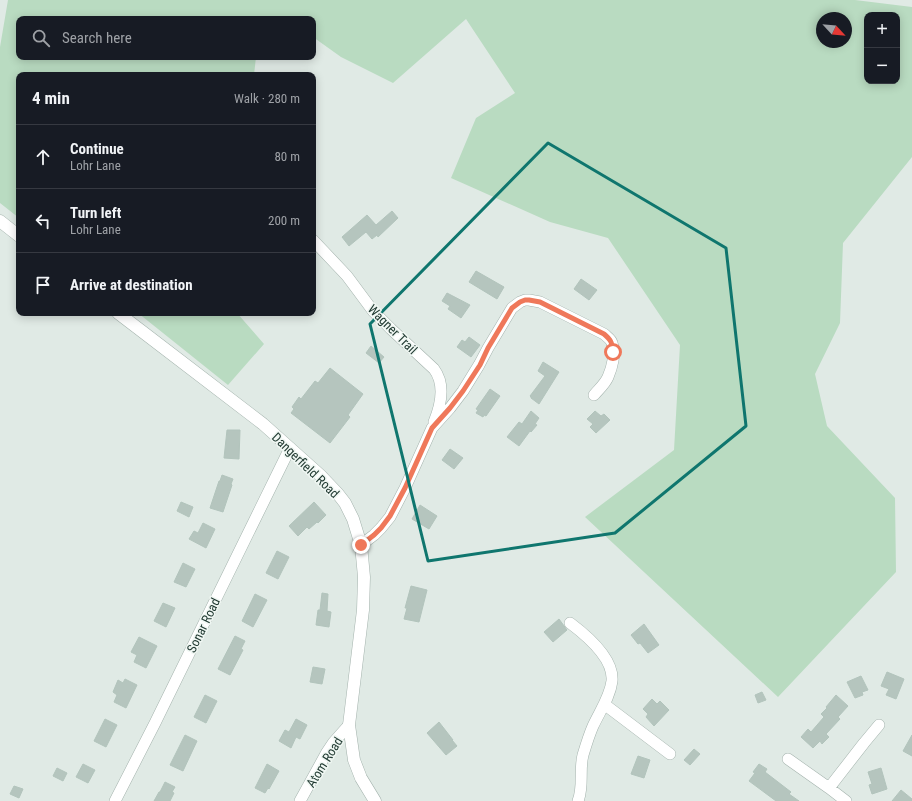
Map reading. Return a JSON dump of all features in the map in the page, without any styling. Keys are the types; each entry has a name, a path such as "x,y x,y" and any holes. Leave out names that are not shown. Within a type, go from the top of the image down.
{"street":[{"path":"0,221 16,234"},
{"name":"Wagner Trail","path":"316,243 347,276 373,311 438,373 441,383 441,394 439,409 432,428"},
{"path":"361,545 378,532 390,516 405,488 432,428 463,391 480,365 488,348 512,308 520,302 529,300 540,302 604,334 610,339 613,352 611,369 608,377 594,395"},
{"name":"Dangerfield Road","path":"122,316 263,424 320,475 345,503 353,519 361,545 364,577 363,610 349,725 354,760 361,778 375,801"},
{"name":"Sonar Road","path":"115,801 290,448"},
{"path":"570,622 584,633 599,649 610,668 612,680 608,696 593,726 582,756 581,792 578,801"},
{"path":"604,704 670,754"},
{"name":"Atom Road","path":"300,801 333,743 349,725"},
{"path":"829,788 879,725"},
{"path":"788,759 846,801"}],"highlighted area":[{"path":"548,143 726,248 746,426 615,533 428,561 370,324"}],"green space":[{"path":"8,0 855,0 912,7 912,157 843,243 840,323 815,374 827,426 895,498 896,572 778,697 585,517 674,450 680,345 608,238 550,222 451,178 476,118 515,93 466,19 393,83 341,57 316,39 316,16 16,16 16,60 256,60 254,72 16,72 16,216 0,203 0,47"},
{"path":"142,316 240,316 264,344 228,385"}],"building":[{"path":"392,211 398,218 378,237 377,235 372,239 366,232 349,246 342,237 367,215 376,225"},
{"path":"476,271 504,287 497,299 469,282"},
{"path":"581,279 597,290 589,300 574,289"},
{"path":"447,293 470,305 461,318 448,309 450,306 442,301"},
{"path":"469,337 480,345 471,357 457,347 462,340 465,342"},
{"path":"371,346 384,357 379,363 366,353"},
{"path":"543,362 559,372 539,404 530,396 545,376 538,371"},
{"path":"330,368 363,394 348,415 350,417 330,443 291,413 294,409 292,407 299,397 301,399 315,381 318,383"},
{"path":"490,389 500,396 486,416 484,415 483,417 476,413 478,410 476,409"},
{"path":"531,411 539,418 535,424 537,425 531,432 530,431 519,446 507,437 519,422 522,424"},
{"path":"595,411 601,416 604,414 610,420 596,433 590,427 593,424 587,419"},
{"path":"227,430 240,430 239,459 224,458"},
{"path":"450,449 463,458 454,469 442,460"},
{"path":"222,475 233,479 223,512 210,508"},
{"path":"181,502 193,507 189,517 177,511"},
{"path":"314,502 326,515 309,529 307,527 298,536 289,526"},
{"path":"420,505 437,516 429,529 412,519"},
{"path":"203,523 215,529 206,548 189,539 194,531 198,533"},
{"path":"277,551 289,557 278,579 266,573"},
{"path":"183,563 195,569 186,587 174,582"},
{"path":"411,586 427,590 419,622 404,619 407,608 405,608"},
{"path":"322,593 328,594 327,611 331,612 329,627 316,625"},
{"path":"255,594 267,600 253,627 242,621"},
{"path":"163,603 175,608 166,627 154,621"},
{"path":"559,619 567,630 553,642 544,632"},
{"path":"644,624 659,645 648,653 631,635"},
{"path":"235,636 245,641 241,649 243,650 230,675 218,669"},
{"path":"139,637 157,646 146,668 134,662 137,655 131,652"},
{"path":"313,667 325,669 322,684 310,682"},
{"path":"887,672 904,679 896,699 886,695 889,689 881,686"},
{"path":"861,676 868,690 862,692 863,695 855,698 847,682"},
{"path":"125,679 137,685 126,708 114,702 117,695 113,692 118,680 123,683"},
{"path":"762,692 766,700 758,703 755,695"},
{"path":"205,695 217,701 206,723 194,717"},
{"path":"836,695 848,706 838,717 840,719 826,734 829,737 822,744 820,741 813,748 801,737 808,729 811,732 824,717 821,714"},
{"path":"652,699 657,704 660,701 669,710 654,726 646,717 648,714 643,709"},
{"path":"105,719 117,725 106,747 94,741"},
{"path":"296,719 307,725 300,739 296,737 291,748 279,741 285,730 289,732"},
{"path":"439,722 457,746 446,755 427,733"},
{"path":"185,735 197,741 183,771 170,765"},
{"path":"912,735 912,756 903,751"},
{"path":"694,749 700,754 690,765 684,760"},
{"path":"638,756 650,760 644,778 631,774"},
{"path":"83,764 95,770 88,783 76,777"},
{"path":"267,764 279,771 269,789 268,788 265,793 255,788"},
{"path":"759,764 767,769 765,772 791,792 789,794 799,801 776,801 749,781"},
{"path":"57,768 67,773 63,781 53,776"},
{"path":"881,768 887,789 872,794 869,785 872,784 868,772"},
{"path":"165,782 175,787 170,801 154,801 160,792"},
{"path":"14,786 23,789 19,798 10,794"},
{"path":"901,790 912,799 912,801 892,801"}],"route":[{"path":"361,545 387,522 405,488 432,428 463,391 480,365 488,348 512,308 525,300 540,302 604,334 612,343 613,352"}]}
